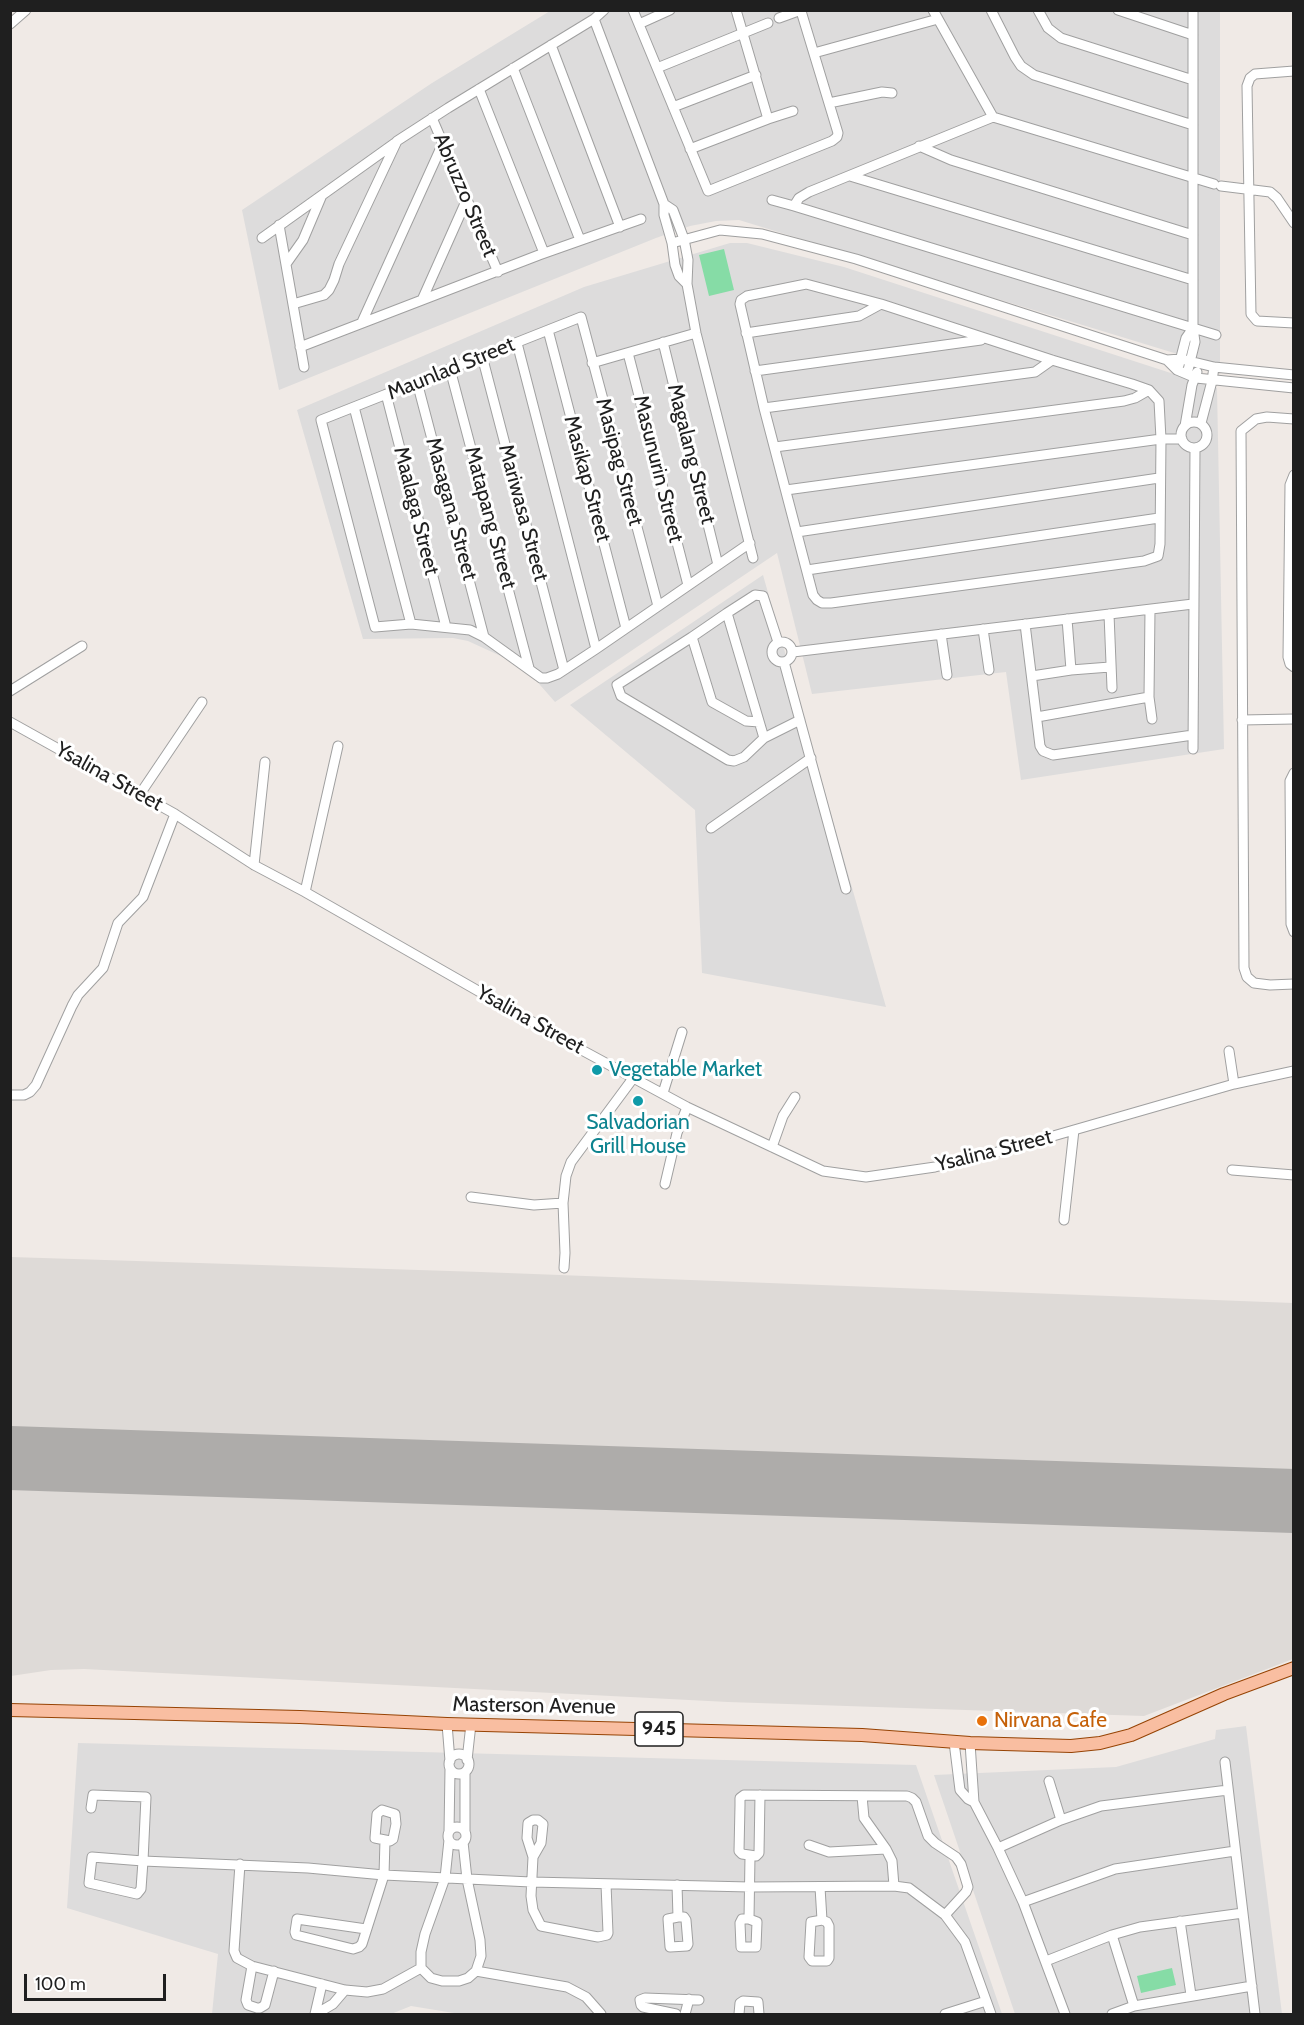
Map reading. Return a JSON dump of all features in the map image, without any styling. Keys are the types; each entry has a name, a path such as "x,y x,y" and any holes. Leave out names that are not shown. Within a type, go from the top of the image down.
{"main road":[{"name":"Masterson Avenue","path":"10,1710 862,1735 970,1743 1071,1746 1100,1743 1131,1735 1224,1694 1293,1668"}],"street":[{"path":"10,24 26,10"},
{"path":"262,238 397,141 594,19 604,10"},
{"path":"633,10 708,191 835,139 838,133 801,11 779,18"},
{"path":"639,24 670,10"},
{"path":"736,10 768,118"},
{"path":"991,10 1015,57 1021,66 1034,75 1193,124"},
{"path":"1038,10 1048,28 1060,38 1193,80"},
{"path":"1118,10 1193,35"},
{"path":"1185,426 1193,422 1201,423 1206,429 1207,438 1203,445 1195,448 1187,446 1181,434 1185,426 1192,385 1191,376 1195,363 1196,342 1193,328 1193,10"},
{"path":"814,53 935,15 993,117"},
{"path":"594,19 664,204 663,215 672,243 675,265 679,276 687,284"},
{"path":"657,68 768,23"},
{"path":"551,45 620,226"},
{"path":"513,68 580,240"},
{"path":"1293,71 1255,74 1250,78 1247,86 1251,314 1257,321 1293,323"},
{"path":"673,107 756,75"},
{"path":"479,89 544,253"},
{"path":"829,104 882,92 892,93"},
{"path":"690,149 768,118 794,111"},
{"path":"794,206 799,198 809,192 993,117 1217,185 1248,191 1270,192 1277,198 1293,222"},
{"name":"Abruzzo Street","path":"432,118 498,272"},
{"path":"293,304 324,295 329,290 397,141"},
{"path":"362,322 444,143"},
{"path":"919,146 951,160 1193,236"},
{"path":"850,176 1193,280"},
{"path":"286,264 303,240 322,195"},
{"path":"422,300 467,199"},
{"path":"772,200 1216,335"},
{"path":"664,204 673,210 684,239 688,260 687,284 696,333 753,558"},
{"path":"300,347 544,253 641,219"},
{"path":"279,225 304,368"},
{"path":"672,243 720,230 762,234 856,259 1167,360 1181,359 1214,368 1293,375"},
{"path":"809,284 881,304 1149,390 1159,400 1161,439 1158,556 1144,561 822,603 817,600 813,595 764,408 740,304 741,300 747,296 809,284"},
{"path":"746,333 859,316 881,304"},
{"name":"Maunlad Street","path":"411,624 375,627 321,420 581,318"},
{"name":"Masipag Street","path":"581,318 658,606"},
{"path":"1177,370 1186,338 1193,328"},
{"name":"Masikap Street","path":"548,330 626,628"},
{"path":"592,363 696,333"},
{"path":"755,370 986,339"},
{"name":"Magalang Street","path":"663,342 718,565"},
{"name":"Mariwasa Street","path":"517,343 596,649"},
{"name":"Masunurin Street","path":"628,352 688,585"},
{"name":"Mariwasa Street","path":"483,356 564,670"},
{"path":"764,408 1035,372 1052,360"},
{"path":"1167,360 1177,370 1212,381 1293,388"},
{"path":"1201,423 1214,368"},
{"name":"Matapang Street","path":"450,369 529,668"},
{"name":"Masagana Street","path":"417,382 484,637"},
{"path":"775,447 1124,401 1149,390"},
{"name":"Maalaga Street","path":"386,394 446,627"},
{"path":"354,407 411,624 470,630 484,637 536,675 546,678 564,670 750,543"},
{"path":"1293,419 1267,417 1256,419 1241,431 1244,968 1247,977 1254,983 1293,984"},
{"path":"786,490 1161,439 1182,439"},
{"path":"1193,749 1195,448"},
{"path":"1293,475 1290,485 1288,657 1293,667"},
{"path":"797,532 1159,478"},
{"path":"807,570 1159,518"},
{"path":"778,642 763,596 755,595 617,685 621,696 728,760 734,761 744,757 764,738 800,720"},
{"path":"793,652 1193,604"},
{"path":"1150,609 1149,697 1152,719"},
{"path":"727,613 764,738"},
{"path":"1109,614 1112,688"},
{"path":"1067,619 1071,670"},
{"path":"1025,624 1040,746 1043,751 1053,755 1193,735"},
{"path":"982,629 989,670"},
{"path":"941,634 947,675"},
{"path":"692,637 712,702 746,721 759,723"},
{"path":"778,642 788,643 793,652"},
{"path":"778,642 773,648 772,655 777,661 784,662 790,659 793,652"},
{"path":"10,691 81,646"},
{"path":"784,662 846,889"},
{"path":"1032,676 1110,667"},
{"path":"1037,717 1149,697"},
{"path":"140,794 202,702"},
{"path":"1242,720 1293,719"},
{"name":"Ysalina Street","path":"10,722 175,814 254,865 578,1048 687,1107 823,1171 866,1177 935,1167 1074,1131 1234,1084 1293,1071"},
{"path":"305,892 338,746"},
{"path":"711,828 811,758"},
{"path":"254,865 265,762"},
{"path":"1293,773 1290,781 1291,924 1293,932"},
{"path":"10,1107 11,1095 24,1095 36,1085 78,995 103,968 118,923 143,897 175,814"},
{"path":"663,1093 682,1032"},
{"path":"1229,1051 1234,1084"},
{"path":"564,1268 566,1253 563,1203 566,1176 571,1162 634,1077"},
{"path":"772,1147 783,1116 795,1097"},
{"path":"665,1184 676,1133 687,1107"},
{"path":"1064,1220 1074,1131"},
{"path":"1233,1170 1293,1175"},
{"path":"471,1197 534,1205 563,1203"},
{"path":"447,1724 450,1765 449,1836 445,1878 425,1934 421,1952 422,1968 431,1978 442,1981 459,1981 477,1971 567,1987 586,1997 601,2014"},
{"path":"471,1725 467,1760 469,1764 465,1772 466,1835 463,1842 467,1879 480,1940 481,1956 477,1971"},
{"path":"954,1742 960,1790 974,1802"},
{"path":"970,1743 974,1802 1023,1902 1065,2014"},
{"path":"450,1765 456,1755 467,1760"},
{"path":"1225,1762 1255,2014"},
{"path":"450,1765 457,1774 465,1772"},
{"path":"957,1773 972,1772"},
{"path":"1049,1781 1061,1821"},
{"path":"998,1848 1061,1821 1113,1803 1228,1790"},
{"path":"91,1808 93,1795 146,1797 143,1862 141,1889 137,1894 88,1882 92,1857 143,1862 240,1864 384,1875 531,1882 909,1888 945,1915 965,1942 991,2014"},
{"path":"760,1795 759,1853 756,1856 750,1856 739,1851 740,1798 744,1795 760,1795 862,1796 907,1796 912,1798 916,1802 928,1836 956,1857 961,1864 968,1889 945,1915"},
{"path":"862,1796 864,1818 892,1861 894,1886"},
{"path":"449,1836 455,1827 462,1828 465,1832"},
{"path":"449,1836 456,1845 463,1842"},
{"path":"366,1929 297,1919 295,1932 296,1935 353,1949 362,1944 384,1875 385,1840"},
{"path":"809,1845 829,1852 886,1849"},
{"path":"1023,1902 1115,1869 1235,1851"},
{"path":"749,1919 750,1856"},
{"path":"533,1857 531,1882 533,1910 541,1926 598,1937 608,1933 606,1884"},
{"path":"240,1864 234,1951 237,1958 252,1966 345,1990 366,1992 383,1989 422,1968"},
{"path":"677,1885 678,1917"},
{"path":"820,1887 822,1920"},
{"path":"1046,1961 1112,1935 1140,1927 1243,1913"},
{"path":"822,1920 828,1922 829,1926 829,1958 827,1961 812,1961 808,1957 811,1922 822,1920"},
{"path":"1180,1921 1191,1995"},
{"path":"1112,1935 1134,2006"},
{"path":"252,1966 246,2000 248,2005 257,2008 265,2005 273,1971"},
{"path":"316,2014 322,1984"},
{"path":"1112,2014 1134,2006 1252,1986"},
{"path":"316,2014 333,2004 345,1990"},
{"path":"676,2014 643,2007 640,2000 645,1998 694,1999 685,2014"},
{"path":"739,2014 740,2003 750,2001 759,2002 759,2014"},
{"path":"945,2014 986,2001"}],"shaded area":[{"path":"550,11 1220,11 1220,367 739,220 716,221 690,226 656,238 279,390 242,210 432,83"},
{"path":"730,243 747,243 844,267 1217,388 1224,749 1021,780 1006,672 812,694 777,553 555,702 533,677 503,657 468,641 453,638 363,639 297,410 584,287"},
{"path":"763,575 886,1007 702,973 695,810 570,705"},
{"path":"11,1257 481,1272 1293,1303 1293,1659 1144,1716 728,1702 84,1669 51,1670 11,1676"},
{"path":"1246,1726 1282,2014 1015,2014 934,1775 1116,1767 1215,1739 1216,1730"},
{"path":"78,1743 916,1765 1002,2014 460,2014 411,2006 391,2014 212,2014 218,1954 67,1908"}],"green space":[{"path":"724,249 734,290 709,296 699,255"},
{"path":"1172,1968 1176,1985 1141,1993 1137,1976"}],"runway":[{"path":"10,1458 1294,1501"}],"place":[{"name":"Vegetable Market","path":"597,1070"},
{"name":"Salvadorian Grill House","path":"638,1101"},
{"name":"Nirvana Cafe","path":"982,1721"}]}
